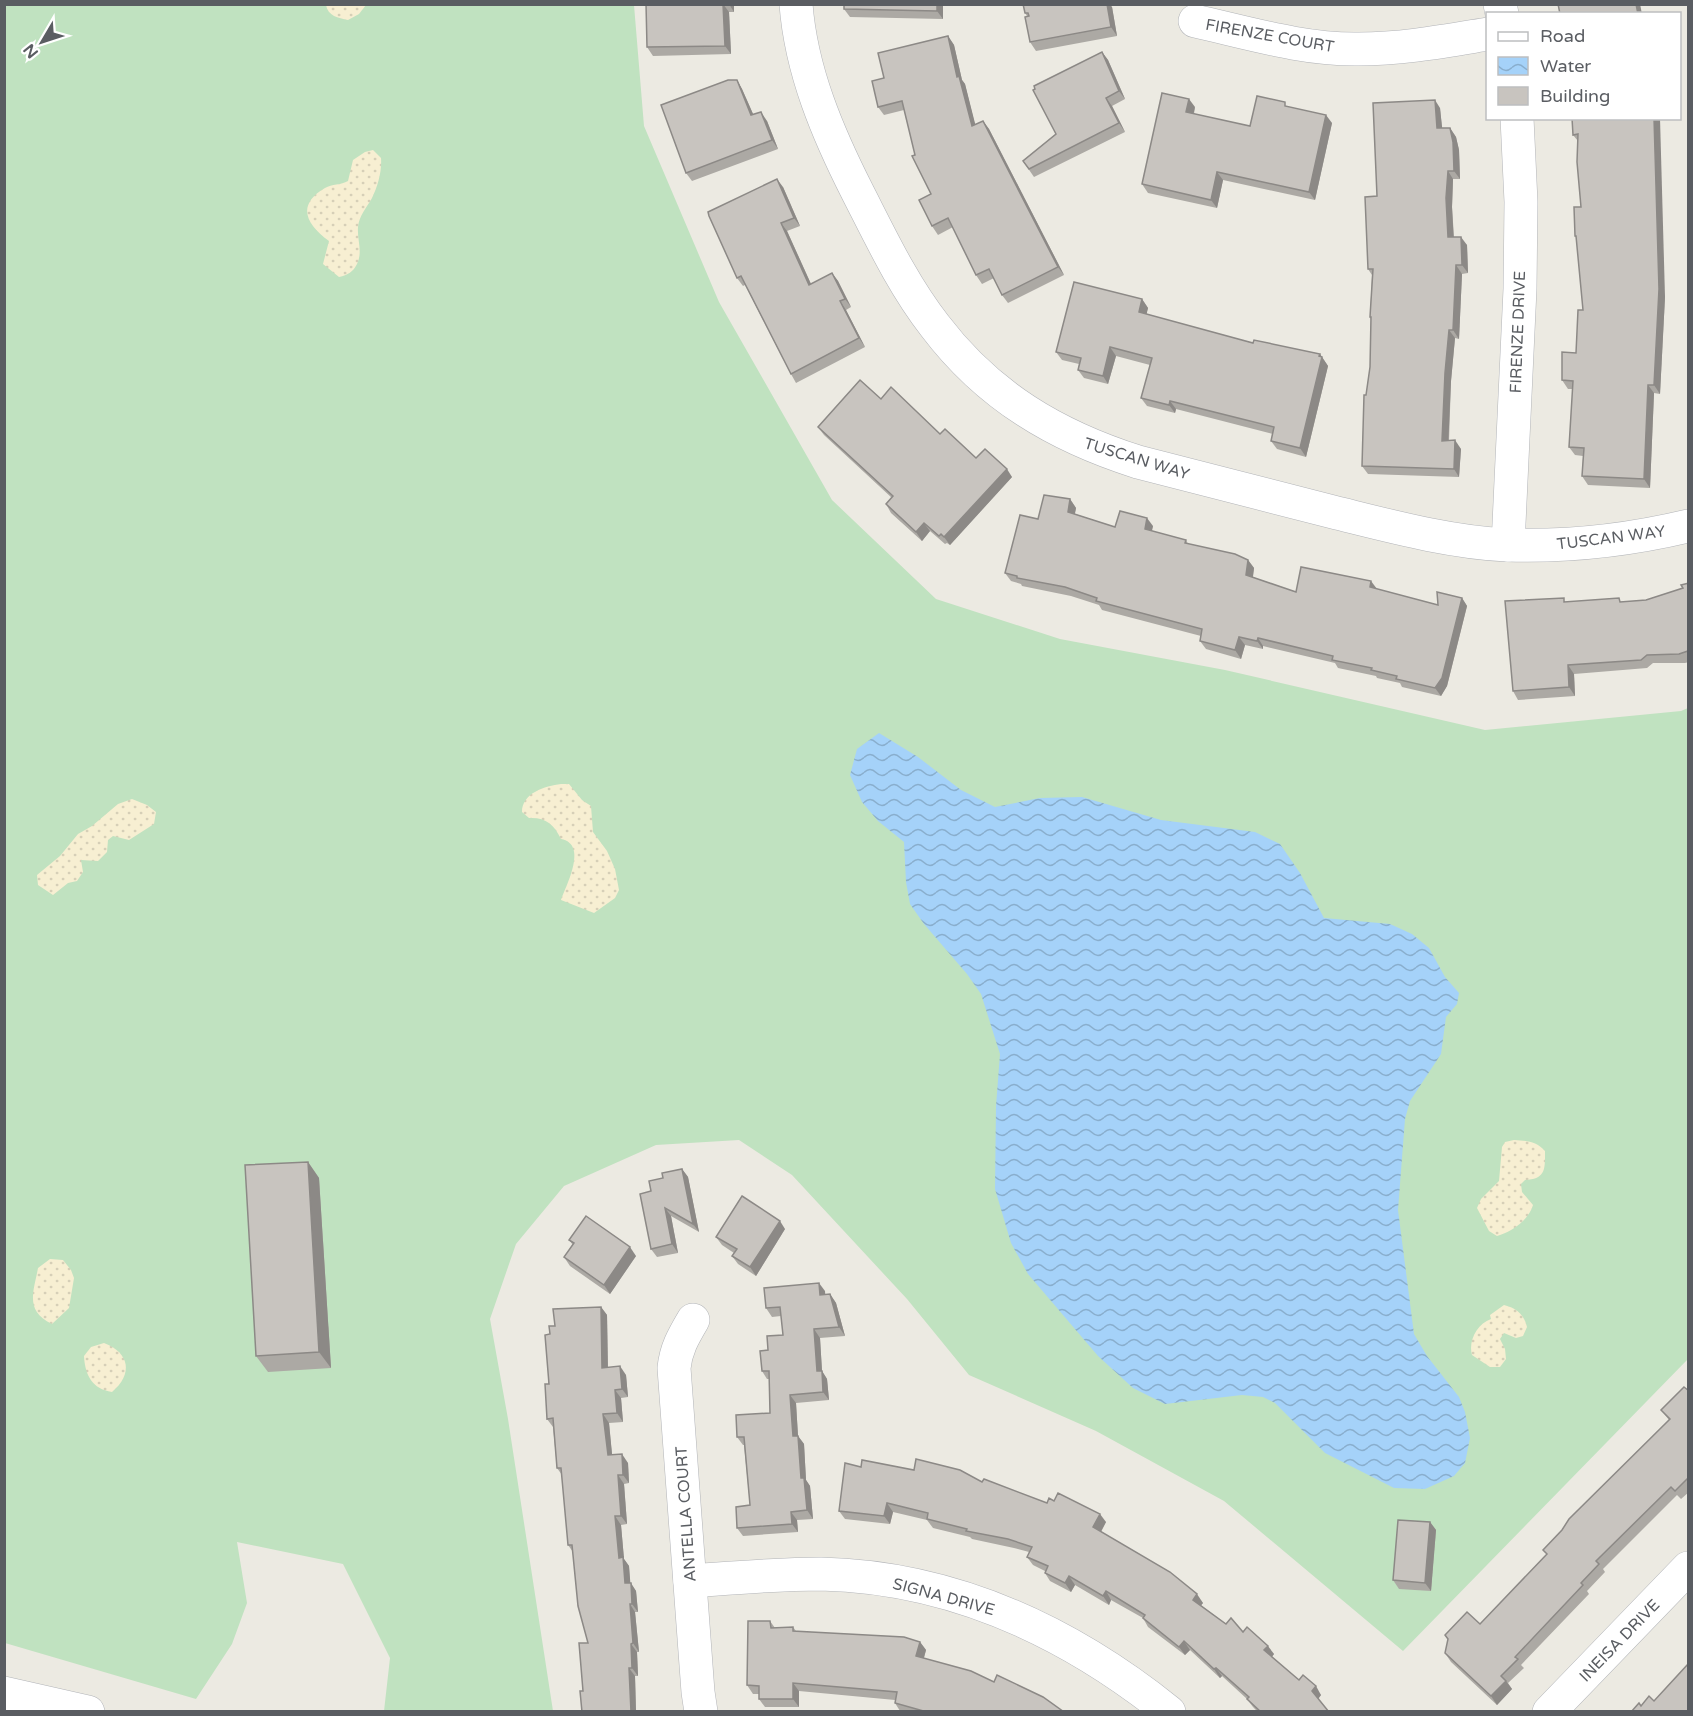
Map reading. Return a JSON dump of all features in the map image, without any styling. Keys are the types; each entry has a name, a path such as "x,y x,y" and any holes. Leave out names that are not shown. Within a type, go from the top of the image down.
{"street":[{"name":"TUSCAN WAY","path":"796,4 802,45 821,112 835,147 891,258 934,326 969,365 1008,399 1052,428 1098,450 1138,462 1418,533 1469,541 1508,545 1569,544 1630,538 1689,526"},
{"name":"FIRENZE COURT","path":"1195,21 1309,46 1357,50 1409,47 1486,34"},
{"name":"FIRENZE DRIVE","path":"1508,545 1520,289 1521,202 1516,120"},
{"name":"ANTELLA COURT","path":"693,1320 681,1340 674,1368 701,1712"},
{"name":"INEISA DRIVE","path":"1549,1712 1689,1568"},
{"name":"SIGNA DRIVE","path":"690,1581 760,1575 822,1574 890,1581 970,1599 1020,1618 1073,1644 1128,1680 1169,1712"},
{"path":"4,1693 88,1712"}],"green space":[{"path":"4,5 634,5 644,126 719,302 832,500 936,599 1060,639 1225,670 1485,730 1681,711 1688,708 1688,1359 1403,1651 1224,1501 1096,1431 969,1375 907,1299 792,1175 739,1140 656,1145 564,1186 516,1244 490,1319 508,1419 553,1711 384,1711 390,1658 343,1564 237,1542 247,1603 232,1644 196,1699 5,1643"}],"sand":[{"path":"326,4 366,5 359,14 348,20 331,14"},
{"path":"373,150 381,158 381,168 374,193 359,223 359,259 352,271 339,277 323,264 329,241 310,221 307,208 316,194 325,188 348,181 353,160"},
{"path":"561,784 569,784 582,800 591,806 593,832 607,851 615,869 619,890 615,898 594,913 561,900 573,865 573,848 569,842 561,839 548,822 529,818 522,812 523,805 530,795"},
{"path":"132,799 147,805 156,812 154,824 129,840 113,836 108,840 107,852 98,861 81,860 83,872 77,881 68,883 53,895 38,885 37,875 60,856 78,834 92,826 118,804"},
{"path":"1514,1140 1531,1142 1542,1148 1545,1151 1544,1168 1537,1178 1525,1180 1521,1184 1522,1192 1533,1205 1528,1216 1508,1232 1497,1236 1489,1231 1477,1208 1481,1199 1499,1181 1502,1147 1505,1142"},
{"path":"50,1259 63,1260 74,1278 69,1308 52,1324 37,1313 33,1300 38,1268"},
{"path":"1504,1305 1519,1312 1527,1327 1523,1336 1516,1338 1504,1333 1500,1339 1505,1349 1506,1359 1500,1367 1490,1367 1472,1355 1471,1344 1478,1329 1491,1319 1490,1315"},
{"path":"104,1343 119,1352 126,1364 123,1378 112,1392 99,1388 91,1380 85,1363 84,1356 91,1347"}],"water":[{"path":"879,733 918,757 961,790 995,807 1040,798 1082,797 1161,820 1255,832 1280,844 1300,873 1324,918 1390,924 1412,934 1429,948 1445,977 1459,993 1457,1004 1446,1017 1441,1054 1410,1101 1405,1119 1398,1210 1414,1334 1427,1356 1459,1397 1465,1412 1470,1438 1465,1463 1454,1476 1425,1489 1394,1488 1325,1453 1275,1403 1263,1397 1242,1395 1165,1404 1133,1388 1098,1356 1028,1274 1011,1243 995,1189 996,1106 1000,1054 981,994 910,904 906,882 904,842 878,821 862,802 850,775 857,749"}],"building":[{"path":"646,4 723,4 725,46 647,47"},
{"path":"844,4 937,4 937,11 844,9"},
{"path":"1023,4 1107,4 1111,27 1030,42 1025,17 1029,16 1025,13"},
{"path":"1558,4 1636,4 1638,12 1560,12"},
{"path":"948,36 957,77 959,76 972,126 983,121 1058,267 1002,295 989,269 976,275 948,218 932,226 919,200 931,194 912,156 915,155 902,101 878,107 872,81 884,78 878,53"},
{"path":"1102,52 1119,91 1106,98 1119,123 1029,169 1023,161 1056,134 1033,90 1034,86"},
{"path":"728,80 737,80 751,115 761,112 772,140 686,173 661,105"},
{"path":"1162,93 1189,99 1186,112 1250,126 1257,96 1285,102 1285,106 1326,115 1309,192 1217,172 1211,200 1142,184"},
{"path":"1435,100 1437,128 1450,128 1453,142 1454,171 1448,171 1446,198 1448,237 1461,237 1462,265 1456,265 1453,330 1449,330 1445,373 1442,441 1455,440 1454,469 1362,466 1364,395 1366,395 1370,367 1373,269 1368,269 1365,197 1377,196 1373,103"},
{"path":"1572,120 1654,120 1659,289 1654,385 1648,385 1644,479 1582,476 1584,448 1569,447 1573,381 1562,380 1562,352 1576,353 1578,310 1583,310 1574,207 1581,207 1577,162 1578,134 1573,135"},
{"path":"777,179 794,218 781,223 809,285 832,273 845,299 840,301 859,338 791,374 741,276 737,278 708,212"},
{"path":"1074,282 1142,299 1139,312 1253,343 1254,340 1320,354 1319,356 1322,357 1300,448 1271,441 1274,427 1170,401 1169,405 1141,398 1152,358 1110,347 1103,376 1078,370 1081,358 1056,352"},
{"path":"860,380 881,399 891,387 940,434 945,429 976,458 985,449 1007,469 944,537 941,534 939,536 924,523 916,532 886,504 893,496 818,427"},
{"path":"1044,495 1070,499 1068,512 1115,527 1120,511 1147,518 1145,529 1186,540 1185,543 1235,554 1248,560 1246,575 1296,592 1301,567 1371,581 1370,587 1438,605 1437,592 1462,598 1442,678 1435,688 1396,679 1397,676 1371,670 1372,668 1332,660 1333,656 1258,638 1257,641 1239,637 1235,650 1200,641 1202,629 1096,601 1097,598 1065,587 1017,578 1017,576 1005,573 1020,515 1038,519"},
{"path":"1689,583 1689,653 1688,651 1679,654 1647,655 1641,660 1568,665 1569,687 1513,691 1505,601 1564,598 1564,602 1619,598 1620,602 1646,600 1683,588 1681,585"},
{"path":"308,1162 319,1352 256,1356 245,1165"},
{"path":"682,1169 693,1224 665,1208 672,1244 651,1249 640,1194 651,1191 649,1181 663,1178 662,1173"},
{"path":"742,1196 780,1221 750,1267 732,1256 737,1249 716,1237"},
{"path":"586,1216 630,1247 604,1285 564,1257 574,1243 569,1240"},
{"path":"819,1283 820,1295 830,1294 839,1327 814,1329 817,1371 822,1371 823,1392 790,1395 793,1436 798,1436 801,1478 804,1478 807,1510 791,1512 792,1524 737,1528 736,1507 750,1505 744,1437 737,1437 736,1415 770,1413 769,1371 762,1371 760,1351 768,1350 767,1336 783,1335 780,1307 766,1308 764,1288"},
{"path":"601,1307 602,1368 620,1366 622,1389 615,1390 617,1413 603,1414 608,1455 622,1454 623,1475 618,1475 621,1516 615,1516 619,1558 623,1557 625,1583 631,1583 633,1643 631,1644 632,1668 629,1668 631,1712 582,1712 580,1691 583,1691 579,1643 588,1643 578,1606 572,1545 568,1545 561,1468 557,1468 553,1418 547,1419 545,1384 549,1384 545,1335 550,1334 549,1326 555,1326 553,1309"},
{"path":"1684,1387 1689,1391 1689,1477 1675,1491 1671,1487 1596,1561 1599,1564 1581,1583 1583,1585 1515,1657 1518,1659 1501,1676 1506,1681 1491,1696 1445,1653 1448,1639 1445,1635 1467,1612 1480,1624 1547,1554 1543,1550 1569,1519 1670,1419 1661,1410"},
{"path":"916,1459 960,1470 982,1482 984,1479 1047,1503 1049,1498 1054,1501 1058,1493 1100,1514 1093,1527 1170,1572 1197,1594 1193,1600 1226,1624 1231,1618 1243,1632 1247,1627 1268,1646 1264,1650 1299,1680 1303,1675 1316,1686 1312,1691 1329,1712 1261,1712 1247,1699 1249,1697 1184,1641 1179,1647 1143,1618 1145,1615 1106,1591 1103,1596 1069,1576 1065,1583 1045,1573 1048,1566 1027,1557 1032,1547 1008,1539 966,1531 967,1529 927,1519 928,1513 887,1503 884,1516 839,1511 845,1463 861,1467 862,1460 914,1470"},
{"path":"1398,1520 1430,1522 1425,1583 1393,1580"},
{"path":"748,1621 770,1621 771,1628 793,1627 793,1631 904,1637 920,1642 916,1656 971,1671 994,1682 997,1675 1043,1697 1064,1712 927,1712 895,1703 897,1692 793,1683 793,1699 759,1699 759,1686 747,1685"},
{"path":"1689,1663 1689,1712 1631,1712 1639,1703 1641,1706 1649,1696 1654,1701"}]}
